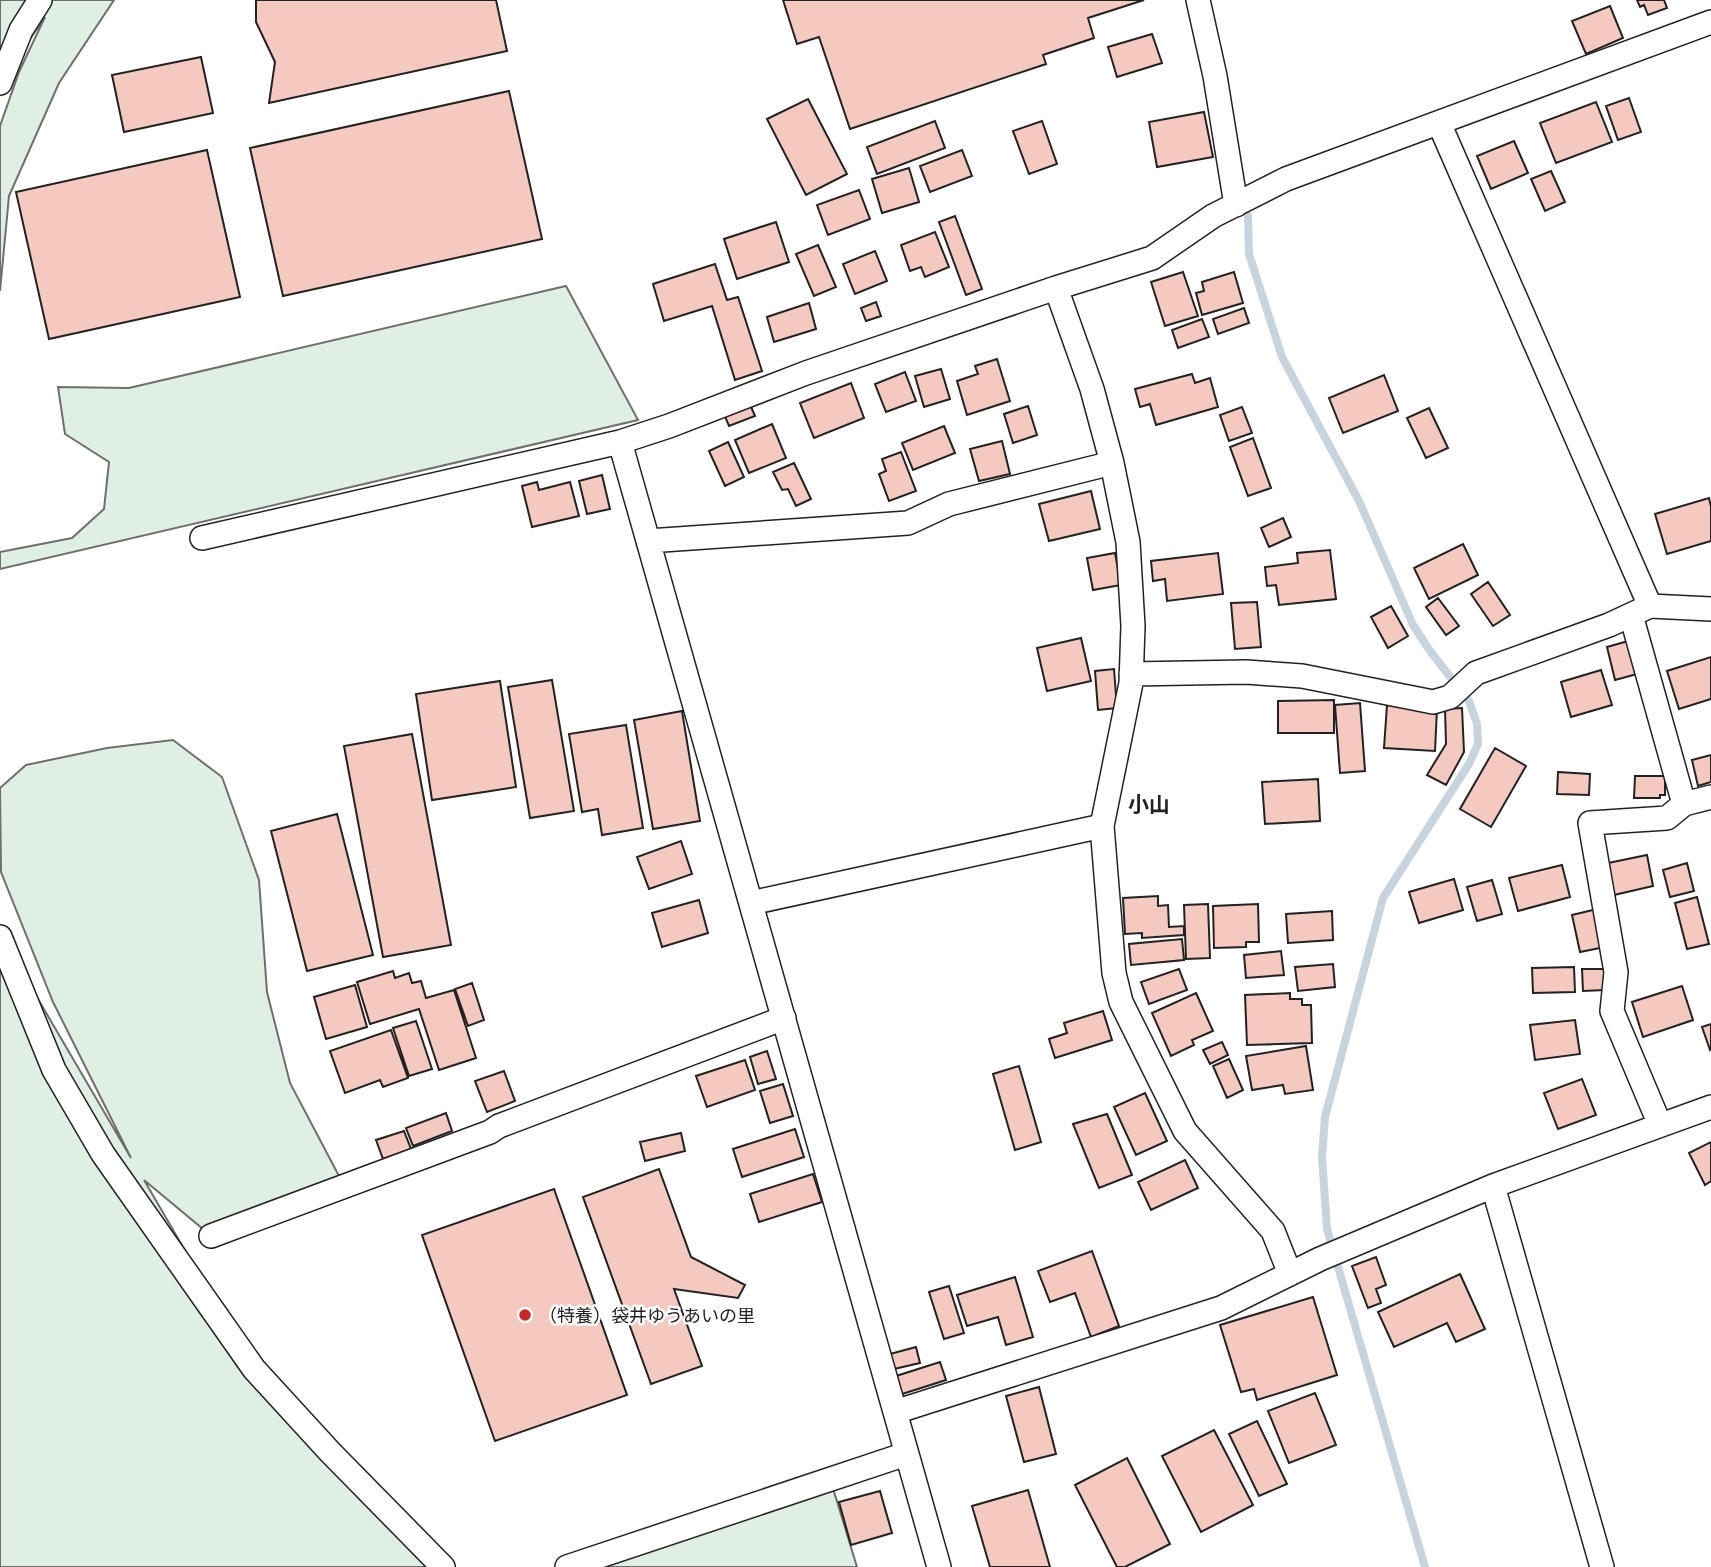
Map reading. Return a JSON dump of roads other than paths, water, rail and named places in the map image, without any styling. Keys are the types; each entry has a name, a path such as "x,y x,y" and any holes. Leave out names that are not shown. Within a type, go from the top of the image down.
{"street":[{"path":"0,83 21,30 40,0"},
{"path":"1198,0 1215,76 1236,205"},
{"path":"202,538 620,442 669,426 806,373 1152,258 1213,216 1286,179 1711,22"},
{"path":"1439,123 1641,611 1684,804"},
{"path":"1056,288 1092,389 1112,463 1128,542 1133,626 1131,674 1102,826 1114,972 1121,1002 1185,1131 1273,1231 1290,1274"},
{"path":"620,442 939,1567"},
{"path":"648,541 908,523 948,504 1112,463"},
{"path":"1131,674 1246,672 1302,676 1433,702 1450,697 1476,673 1641,611 1711,609"},
{"path":"1660,1125 1612,1011 1616,972 1590,823 1667,818 1684,804 1711,797"},
{"path":"751,903 1102,826"},
{"path":"0,937 54,1070 96,1142 246,1359 330,1452 443,1567"},
{"path":"211,1236 491,1132 499,1126 784,1018"},
{"path":"895,1412 1221,1308 1320,1259 1493,1186 1711,1107"},
{"path":"1493,1186 1602,1567"},
{"path":"567,1567 906,1454"}],"waterway":[{"path":"1248,216 1249,254 1282,357 1359,501 1413,625 1469,701 1477,724 1478,744 1469,764 1383,898 1325,1117 1322,1157 1327,1229 1425,1567"}],"place":[{"name":"（特養）袋井ゆうあいの里","path":"525,1315"}],"district":[{"name":"小山","path":"1149,805"}]}
